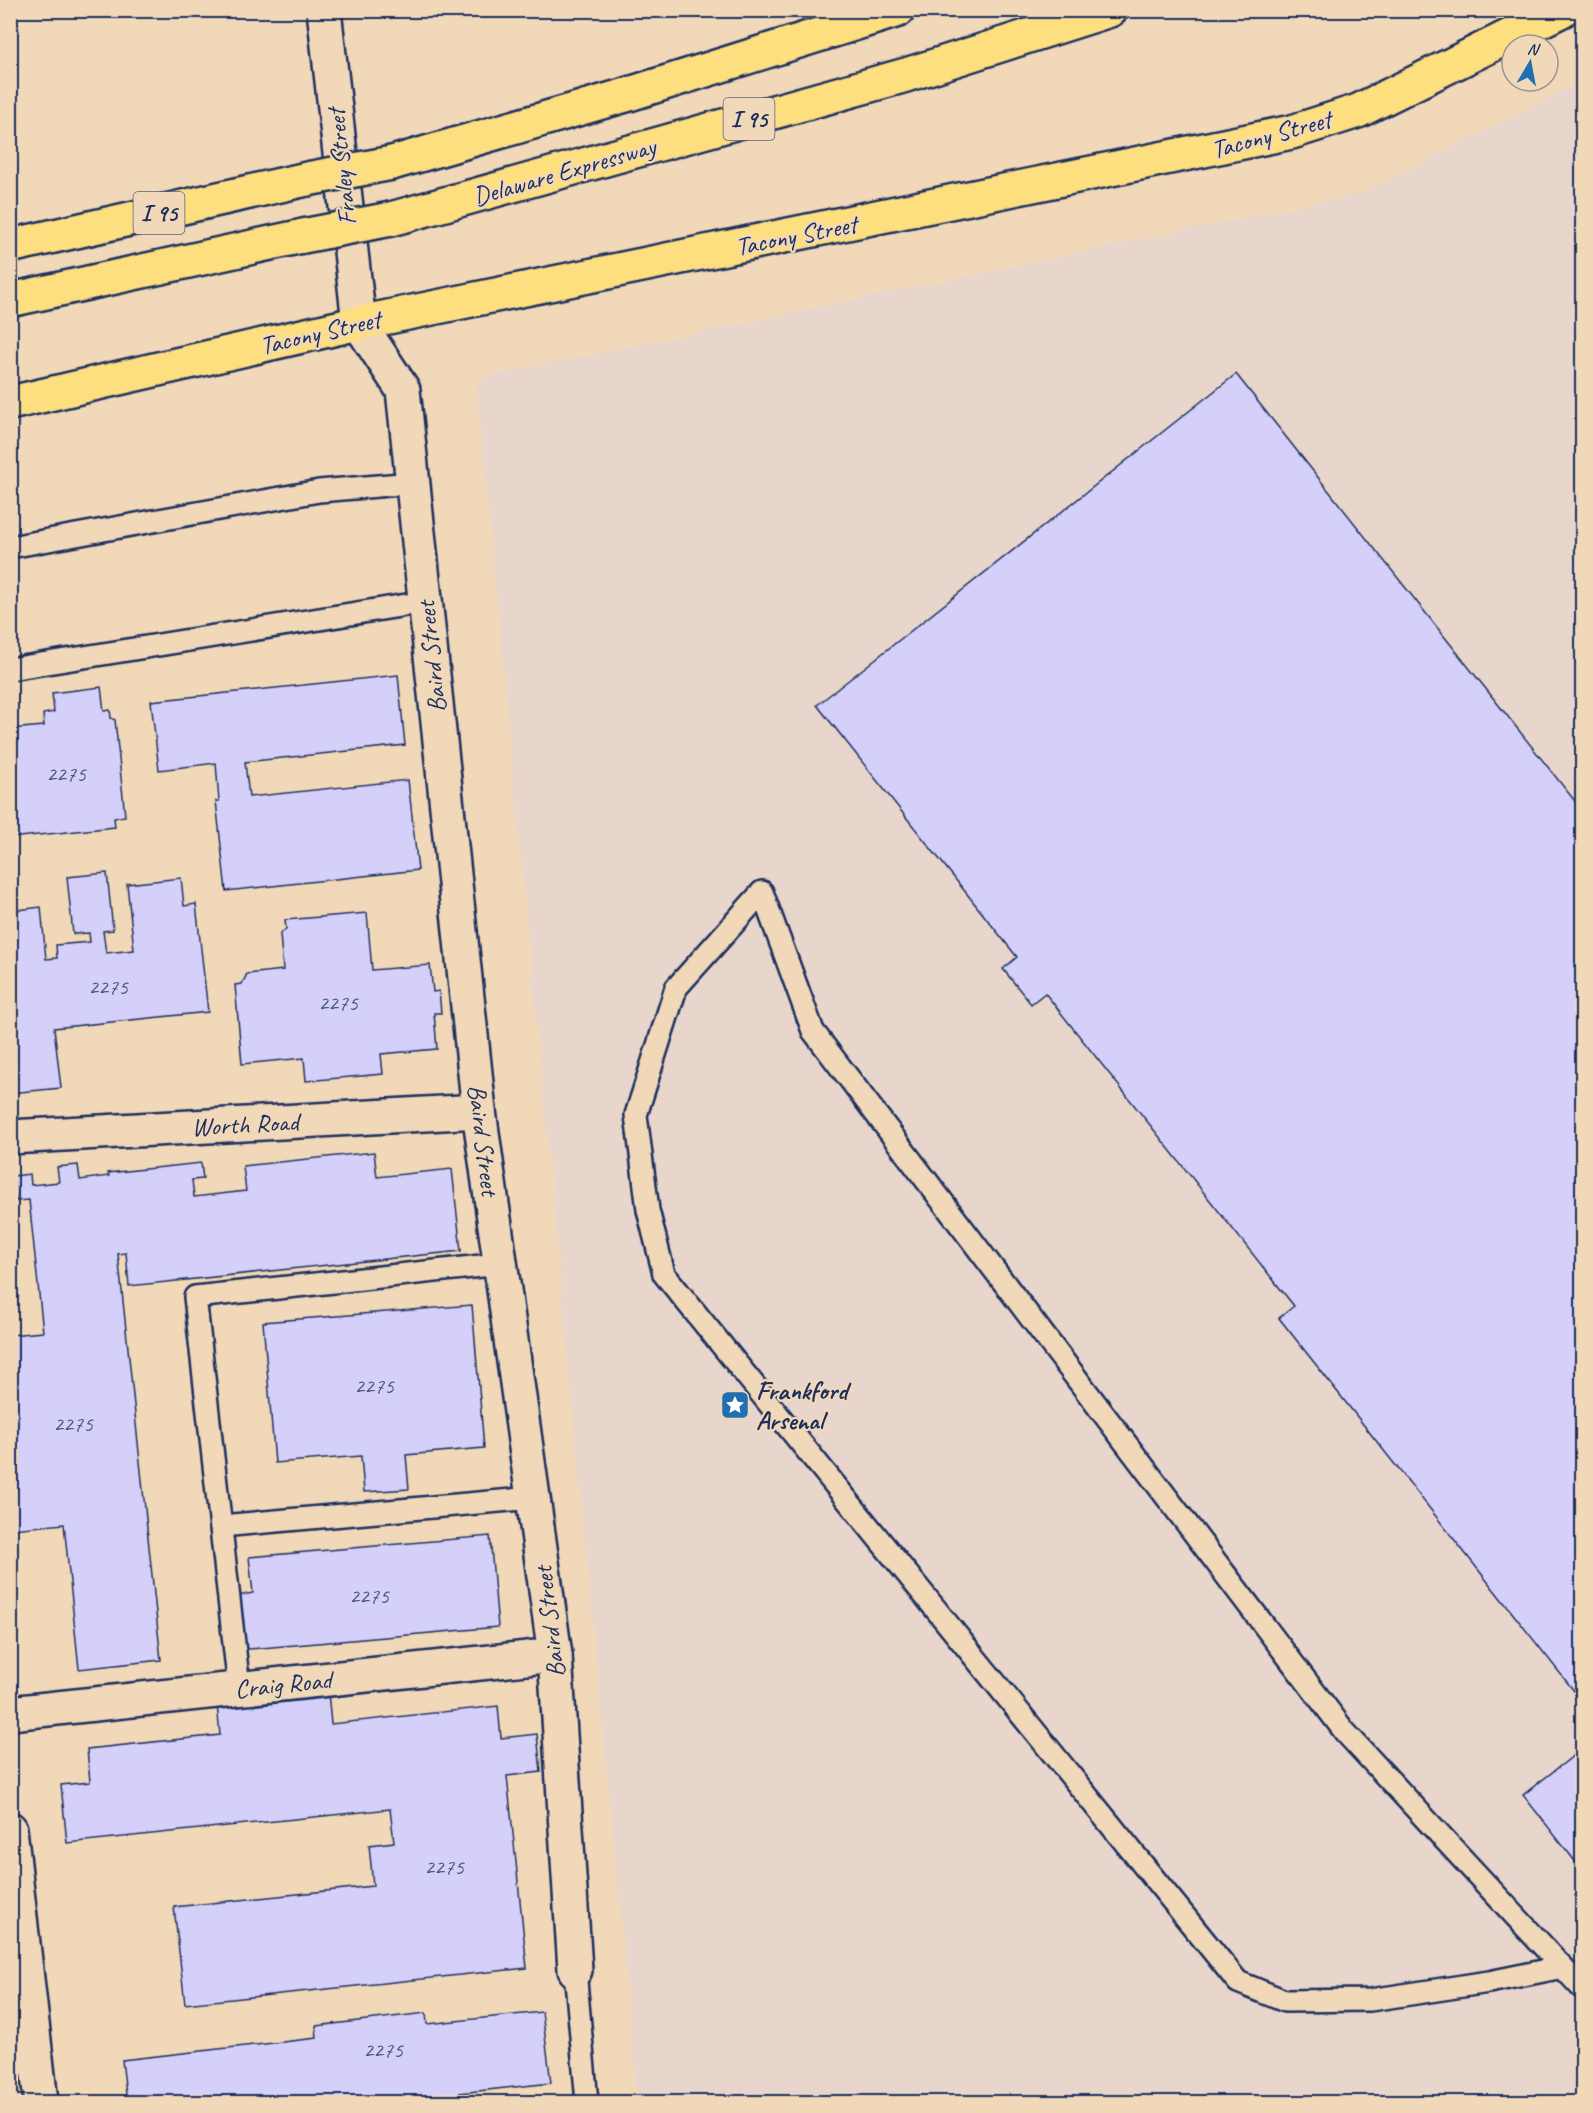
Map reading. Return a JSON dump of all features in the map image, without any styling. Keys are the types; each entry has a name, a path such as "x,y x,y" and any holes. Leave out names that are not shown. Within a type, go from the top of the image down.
{"main road":[{"name":"I 95","path":"10,246 308,179 392,163 626,95 898,10"},
{"name":"Delaware Expressway","path":"10,300 391,219 906,75 1110,10"},
{"name":"Tacony Street","path":"10,403 359,323 1292,132 1358,111 1562,10"}],"street":[{"name":"Fraley Street","path":"324,10 359,323"},
{"name":"Baird Street","path":"359,323 403,390 479,1111 555,1655 575,1970"},
{"name":"Worth Road","path":"10,1137 479,1111"},
{"name":"Craig Road","path":"10,1713 555,1655"},
{"path":"10,1829 41,2103"}],"lane":[{"path":"10,547 319,491 413,483"},
{"path":"10,669 425,602"},
{"path":"1563,1967 1489,1982 1370,2000 1285,2001 1238,1982 664,1274 648,1210 636,1115 676,988 762,892 813,1031 1345,1732 1563,1967 1582,1988"},
{"path":"239,1688 195,1298 500,1264"},
{"path":"221,1526 533,1498"},
{"path":"575,1970 587,2103"}],"shaded area":[{"path":"1582,81 1582,2102 638,2102 476,379 1363,193"}],"building":[{"path":"1236,374 1582,810 1582,1701 1279,1318 1294,1306 1045,993 1031,1004 1003,969 1017,957 817,705"},
{"path":"398,675 405,745 245,762 249,797 408,780 418,870 226,891 216,801 219,801 216,763 159,770 151,701"},
{"path":"101,687 104,711 110,710 111,718 115,720 125,816 114,818 115,827 10,838 10,729 44,726 43,714 54,712 52,693"},
{"path":"107,873 113,930 103,931 106,953 134,950 127,884 181,878 184,906 196,904 208,1012 54,1028 61,1088 10,1093 10,911 41,907 46,959 57,958 56,945 90,942 89,933 73,934 67,877"},
{"path":"367,913 372,970 430,965 433,992 439,991 441,1013 434,1013 437,1049 381,1054 383,1074 306,1081 304,1058 242,1064 235,985 242,984 247,974 283,970 280,934 286,929 285,920"},
{"path":"374,1152 377,1177 452,1169 461,1251 129,1286 126,1253 118,1254 161,1660 79,1669 64,1524 12,1529 10,1335 43,1332 29,1200 16,1201 13,1176 30,1174 31,1185 59,1182 57,1167 78,1165 80,1180 109,1176 108,1173 201,1163 203,1179 192,1180 194,1197 246,1191 243,1166"},
{"path":"472,1305 484,1448 406,1455 409,1489 364,1492 361,1456 275,1463 263,1322"},
{"path":"490,1536 498,1627 238,1650 233,1597 253,1593 249,1557"},
{"path":"328,1692 331,1724 498,1706 501,1738 537,1734 541,1772 507,1776 527,1968 185,2004 174,1907 373,1886 369,1845 394,1842 390,1809 67,1843 61,1785 90,1782 87,1749 220,1735 217,1704"},
{"path":"1582,1749 1582,1870 1523,1795"},
{"path":"542,2012 551,2083 460,2093 461,2102 418,2102 417,2098 381,2102 127,2102 122,2060 317,2038 316,2026 426,2013 427,2024"}],"place":[{"name":"Frankford Arsenal","path":"735,1405"}]}
